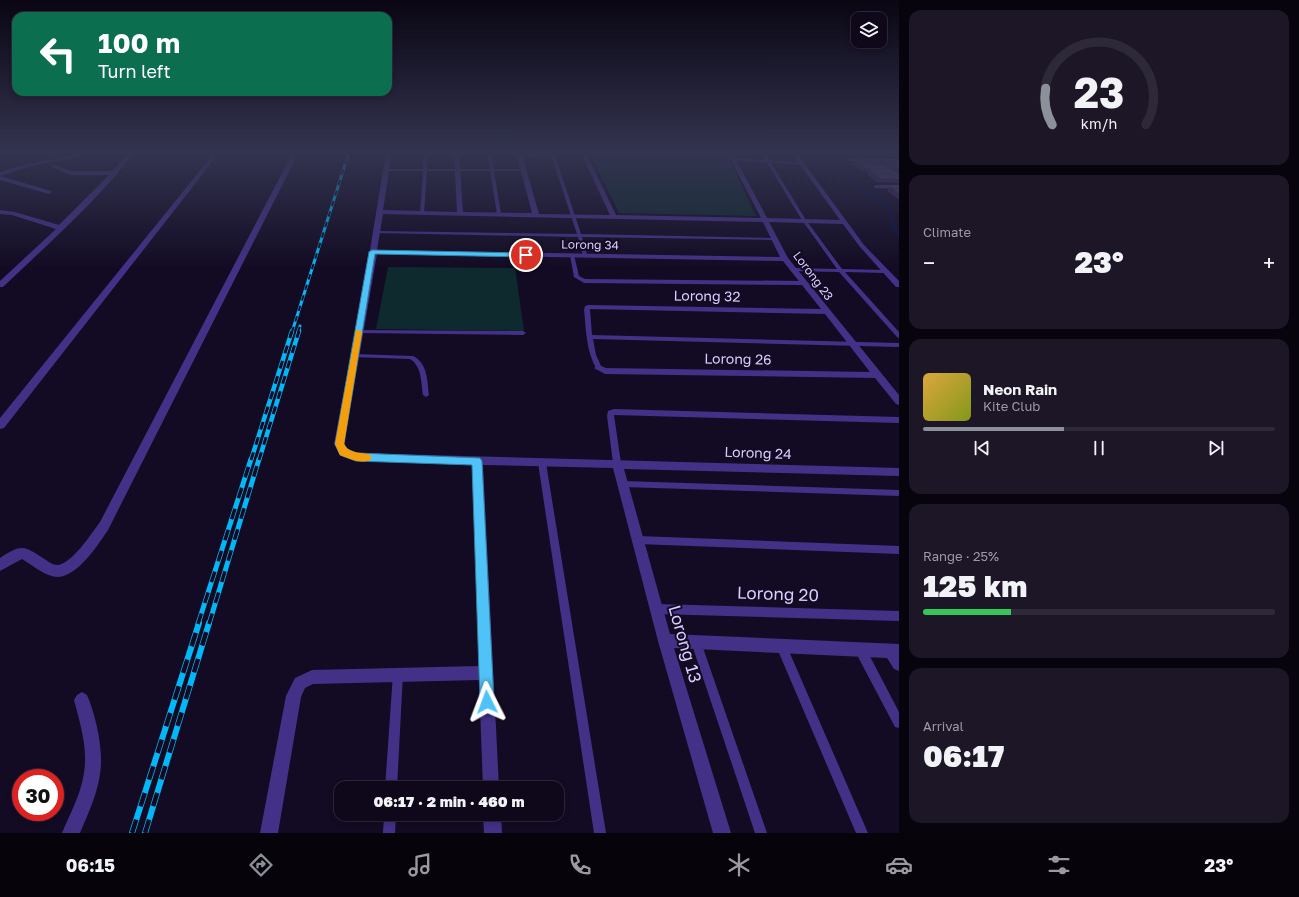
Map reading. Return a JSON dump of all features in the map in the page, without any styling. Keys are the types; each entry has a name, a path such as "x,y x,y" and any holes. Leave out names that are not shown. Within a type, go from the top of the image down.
{"street":[{"path":"45,191 49,192"},
{"path":"0,285 61,228 97,191"},
{"path":"0,425 186,191"},
{"path":"0,565 18,553 24,553 50,569 58,571 70,567 92,544 104,526 276,191"},
{"name":"Lorong 24","path":"383,191 339,444 344,452 356,457 542,463 617,463 899,472"},
{"path":"459,191 460,214"},
{"path":"530,191 536,215"},
{"path":"602,191 614,216"},
{"name":"Lorong 23","path":"749,191 773,239 802,283 899,402"},
{"path":"822,191 862,246 884,271 899,285"},
{"path":"0,212 13,213 61,228"},
{"path":"380,212 763,219 845,222"},
{"name":"Lorong 34","path":"372,252 785,259"},
{"name":"Lorong 32","path":"588,307 825,312"},
{"name":"Lorong 26","path":"599,368 605,371 877,375"},
{"path":"477,461 491,781"},
{"name":"Lorong 13","path":"617,463 665,641 722,833"},
{"path":"665,641 895,651 899,664"},
{"path":"269,833 294,696 300,683 312,677 486,673"},
{"path":"71,833 94,768 92,743 82,700"},
{"path":"492,821 493,833"}],"lane":[{"path":"422,213 424,191"},
{"path":"495,191 499,214"},
{"path":"565,191 585,255"},
{"path":"786,191 804,220 841,271 899,336"},
{"path":"377,232 773,239"},
{"path":"572,255 577,277 584,280 802,283"},
{"path":"793,270 884,271"},
{"path":"588,307 586,309 590,337 596,364 599,368"},
{"path":"358,332 523,333"},
{"path":"590,337 899,345"},
{"path":"354,356 416,358 421,366 426,395"},
{"path":"617,463 610,416 610,413 614,412 899,420"},
{"path":"542,463 600,833"},
{"path":"623,484 899,493"},
{"path":"638,540 899,550"},
{"name":"Lorong 20","path":"656,609 899,616"},
{"path":"696,642 761,833"},
{"path":"781,646 862,833"},
{"path":"860,649 899,723"},
{"path":"391,781 398,674"},
{"path":"389,833 390,821"}],"green space":[{"path":"608,191 744,191 756,216 619,213"},
{"path":"388,267 515,268 524,331 376,329"}],"waterway":[{"path":"865,191 889,207 894,228 899,233"}],"railway":[{"path":"292,332 337,191"},
{"path":"298,332 300,326"},
{"path":"251,460 292,331"},
{"path":"259,460 299,331"},
{"path":"198,624 251,459"},
{"path":"209,624 259,459"},
{"path":"132,833 199,623"},
{"path":"145,833 209,623"}],"slow traffic":[{"path":"359,332 339,444 344,452 356,457 367,457"}],"route":[{"path":"487,702 477,461 356,457 344,452 339,444 372,252 526,255"}]}
